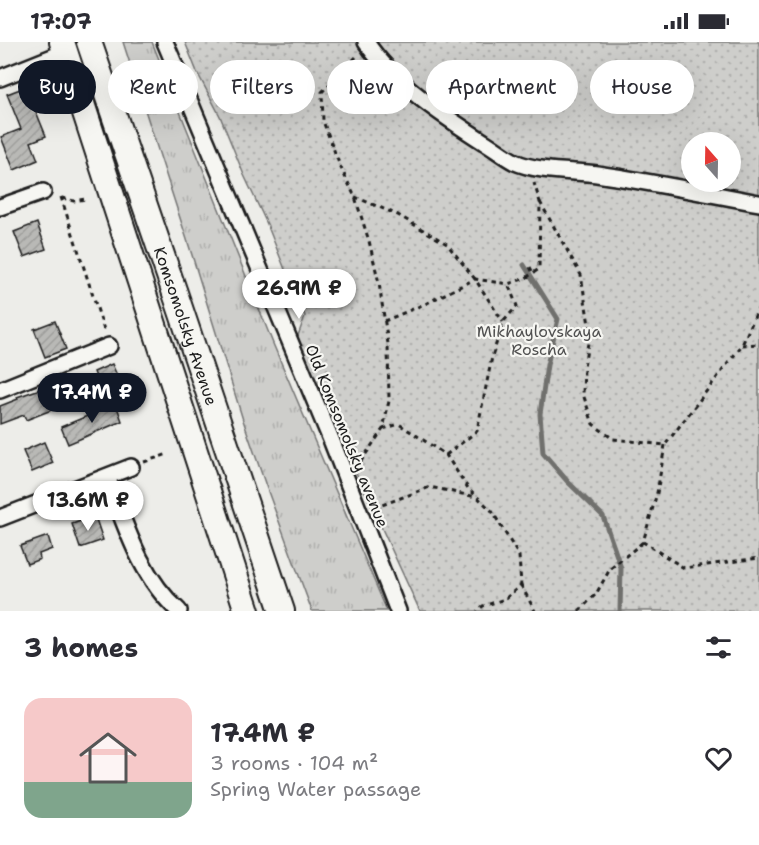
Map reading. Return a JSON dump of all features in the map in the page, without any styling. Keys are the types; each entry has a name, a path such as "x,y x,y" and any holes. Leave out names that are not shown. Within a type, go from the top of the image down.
{"main road":[{"name":"Komsomolsky Avenue","path":"89,42 282,611"},
{"name":"Komsomolsky Avenue","path":"63,47 247,611"}],"street":[{"name":"Old Komsomolsky avenue","path":"165,42 344,472 398,611"},
{"path":"367,43 378,58 407,86 455,123 516,162 759,203"},
{"path":"0,78 63,47"},
{"path":"0,207 43,192"},
{"path":"0,390 109,346"},
{"path":"0,518 131,467"},
{"path":"107,477 140,560 167,600 180,611"}],"path":[{"path":"344,472 356,468 383,429 388,401 388,344 379,283 369,241 355,196 322,121 322,92 367,43"},
{"path":"384,321 475,279 508,284 526,278 539,269 540,202 537,187 526,165"},
{"path":"43,192 74,201 86,199"},
{"path":"355,196 398,215 447,244 475,279 503,322"},
{"path":"61,197 109,346"},
{"path":"540,202 580,275 590,331 584,367 583,394 593,424 613,439 665,445"},
{"path":"530,267 533,273"},
{"path":"446,455 477,431 492,357 503,322 517,306 508,284"},
{"path":"579,611 596,594 610,569 644,542 657,493 665,445 742,345 759,307"},
{"path":"742,345 759,344"},
{"path":"383,429 399,424 446,455 468,488 492,511 519,556 521,585 535,611"},
{"path":"131,467 168,454"},
{"path":"372,509 430,487 478,498"},
{"path":"644,542 684,568 759,558"},
{"path":"477,611 483,606 504,599 521,585"}],"green space":[{"path":"123,42 152,42 159,60 129,60"},
{"name":"Mikhaylovskaya Roscha","path":"185,42 759,42 759,611 420,611 295,344 305,316 219,114 315,114 315,60 210,60 210,97 198,74 198,60 192,60"},
{"path":"146,114 181,114 274,346 387,611 312,611 243,420"}],"building":[{"path":"18,90 18,114 37,114 46,136 31,142 38,160 14,170 1,137 21,129 7,94"},
{"path":"37,223 46,249 24,257 14,232"},
{"path":"55,321 66,349 45,357 34,329"},
{"path":"112,364 119,380 100,387 94,372"},
{"path":"46,387 54,409 26,420 24,415 0,424 0,406 18,399 17,397"},
{"path":"116,404 122,421 68,444 61,427"},
{"path":"44,442 53,463 32,472 23,451"},
{"path":"95,516 103,540 80,548 72,524"},
{"path":"48,536 52,549 39,554 40,559 27,564 20,546"}],"waterway":[{"path":"524,265 558,319 547,365 540,414 543,453 568,482 603,516 621,568 620,611"}]}
